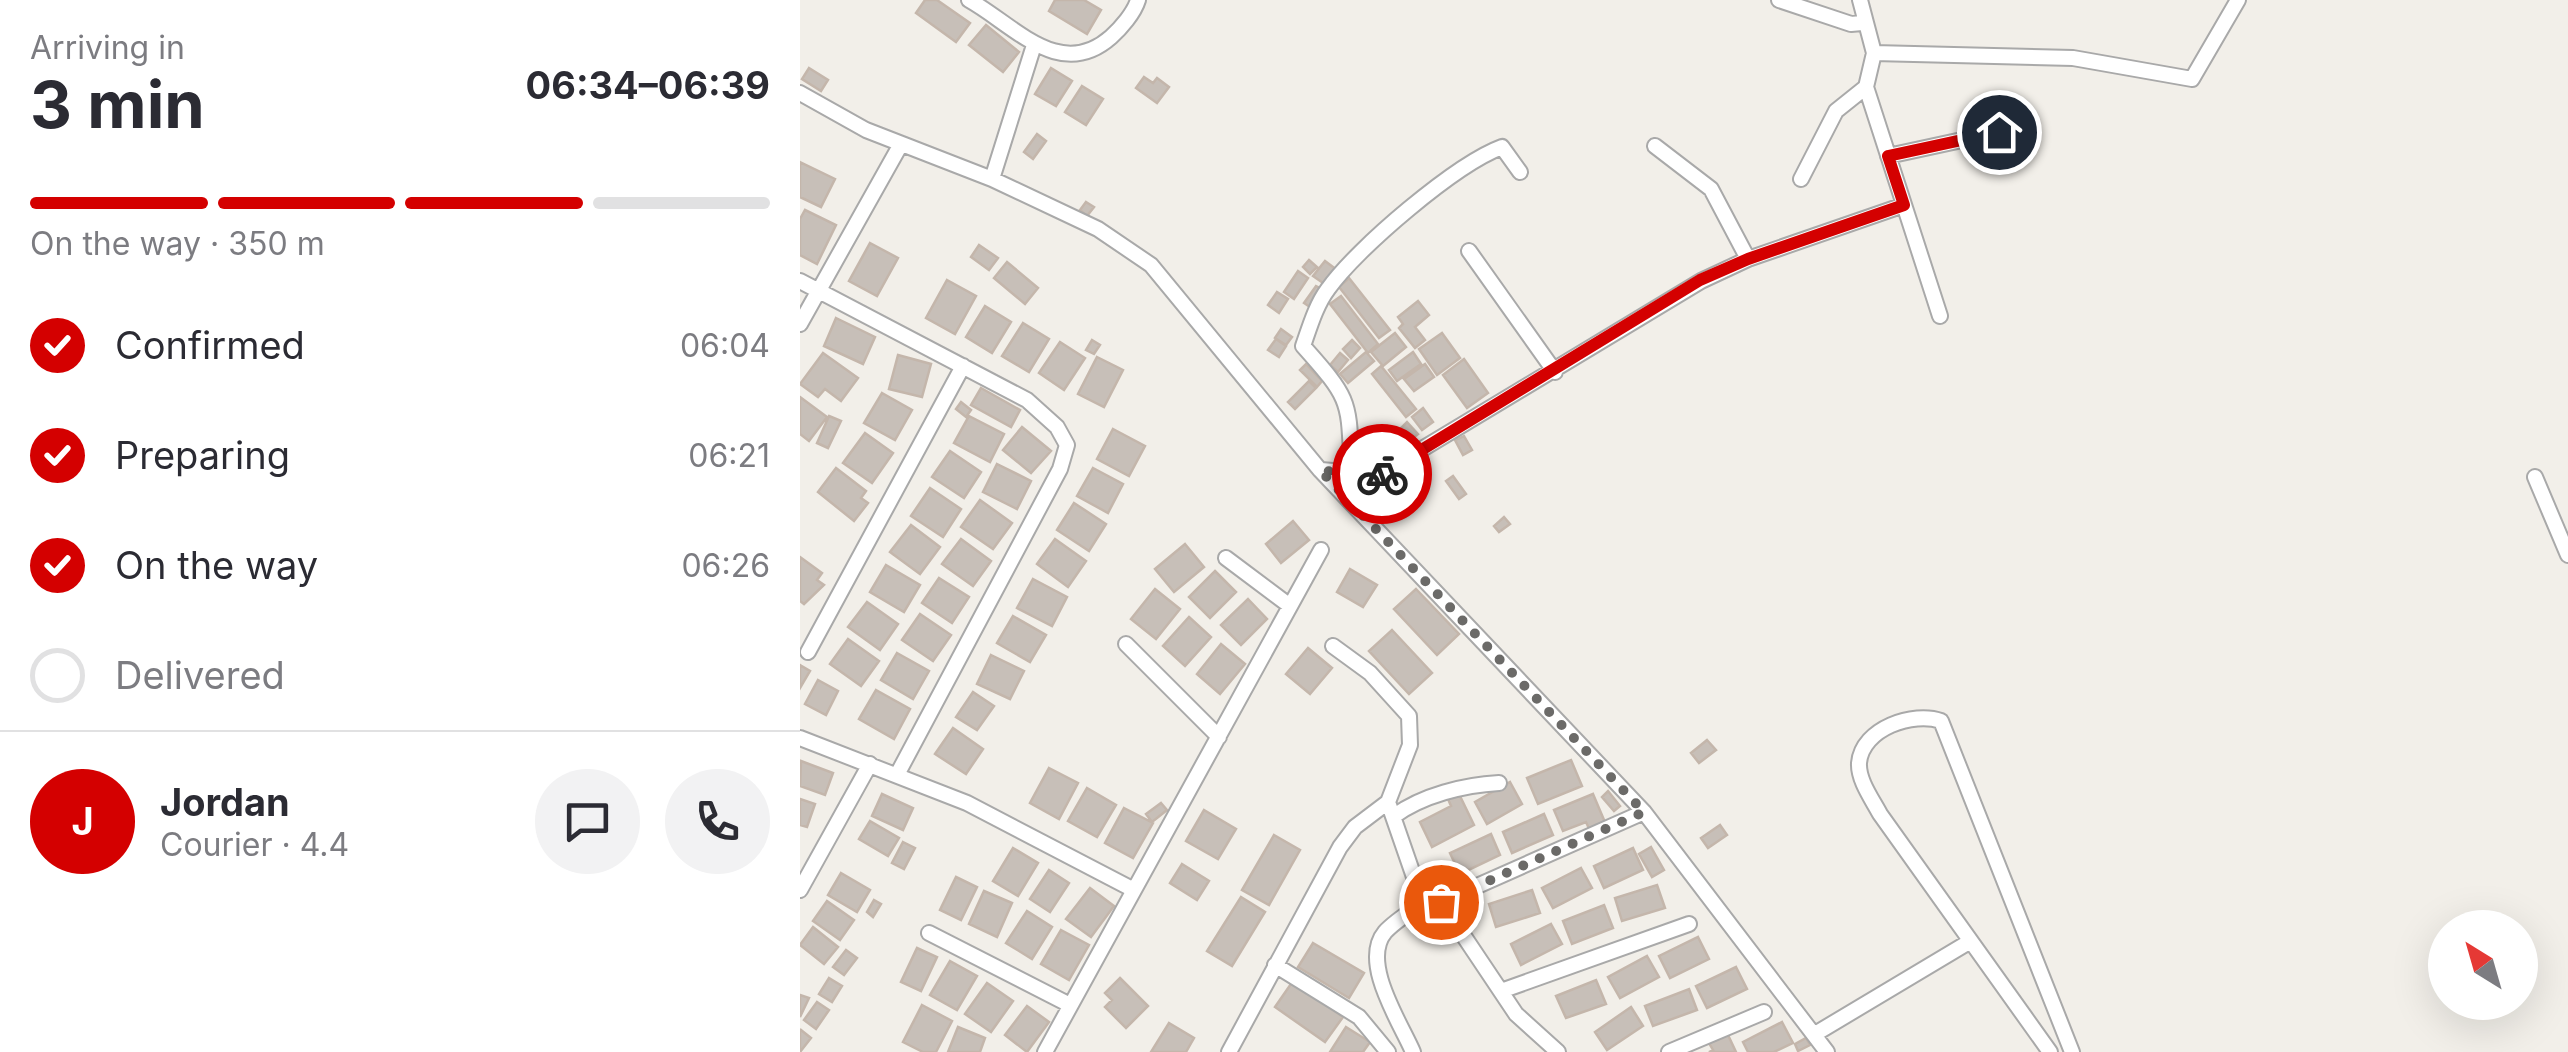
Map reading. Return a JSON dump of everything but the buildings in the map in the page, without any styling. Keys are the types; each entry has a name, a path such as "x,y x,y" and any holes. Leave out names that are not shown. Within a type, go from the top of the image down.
{"street":[{"path":"968,0 1034,45 1072,57 1095,50 1115,33 1138,0"},
{"path":"1779,0 1851,24 1862,23"},
{"path":"1860,0 1862,23 1874,53 1866,86 1940,316"},
{"path":"1874,53 2072,58 2192,79 2238,0"},
{"path":"992,179 1034,45"},
{"path":"1801,179 1836,111 1866,86"},
{"path":"800,93 866,130 992,179 1098,229 1150,266 1320,470 1644,812 1826,1052"},
{"path":"1888,156 1999,132"},
{"path":"800,324 902,144"},
{"path":"1654,146 1711,189 1748,259"},
{"path":"1352,476 1348,402 1334,377 1304,346 1320,301 1337,277 1436,187 1465,168 1502,147 1520,172"},
{"path":"1320,470 1352,476 1379,475 1555,372 1700,280 1748,259 1904,205"},
{"path":"1469,251 1555,372"},
{"path":"800,281 1027,400 1057,426 1067,446 1060,469 898,773"},
{"path":"808,652 963,366"},
{"path":"2535,477 2568,555"},
{"path":"1045,1052 1322,550"},
{"path":"1226,558 1290,606"},
{"path":"1126,644 1219,737"},
{"path":"1333,646 1370,674 1409,716 1410,744 1391,809 1423,902"},
{"path":"2050,1052 1880,814 1861,777 1862,750 1874,735 1916,715 1941,721 2072,1052"},
{"path":"800,738 967,803 1132,890"},
{"path":"800,890 870,764"},
{"path":"1228,1052 1340,847 1355,827 1413,802 1475,784 1499,783"},
{"path":"1413,1052 1379,973 1376,954 1382,935 1423,902 1441,902 1644,812"},
{"path":"1441,902 1516,1014 1558,1052"},
{"path":"1501,990 1689,924"},
{"path":"930,933 1070,1005"},
{"path":"1815,1034 1969,942"},
{"path":"1275,965 1359,1017 1388,1052"},
{"path":"1669,1052 1764,1012"}],"way so far":[{"path":"1382,474 1366,477 1320,470 1644,812 1441,902"}],"route":[{"path":"1382,474 1555,372 1700,280 1748,259 1904,205 1888,156 1999,132"}]}
